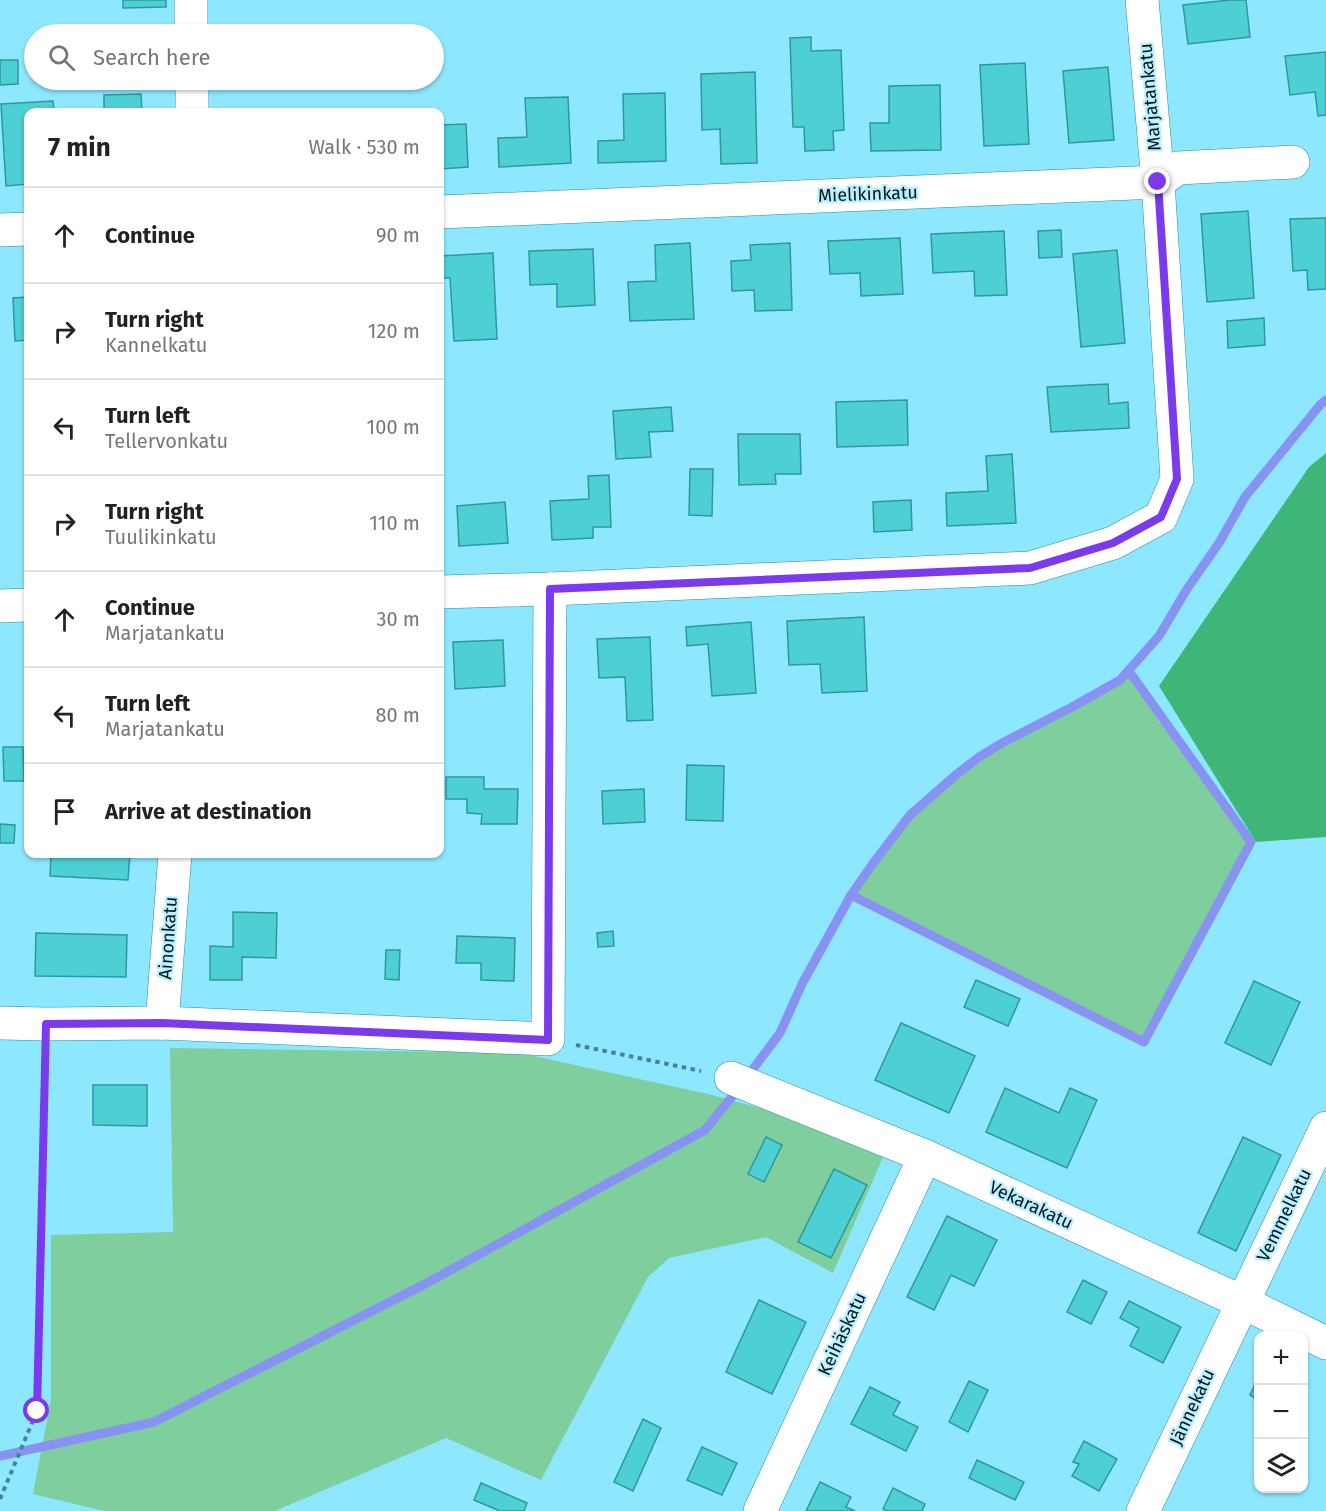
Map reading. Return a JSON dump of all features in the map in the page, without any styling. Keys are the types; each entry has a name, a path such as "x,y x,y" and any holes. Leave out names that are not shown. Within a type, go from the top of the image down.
{"street":[{"path":"191,0 191,24"},
{"name":"Marjatankatu","path":"444,592 1030,568 1113,543 1161,517 1177,479 1158,182 1142,0"},
{"path":"192,90 192,108"},
{"name":"Mielikinkatu","path":"444,213 1158,182 1178,168 1293,162"},
{"path":"0,230 24,228"},
{"path":"0,1023 162,1023 548,1040 550,589"},
{"path":"0,606 24,605"},
{"name":"Ainonkatu","path":"162,1023 175,858"},
{"name":"Vekarakatu","path":"731,1078 925,1156 1326,1343"},
{"name":"Vemmelkatu","path":"1242,1302 1326,1128"},
{"name":"Keihäskatu","path":"760,1511 925,1156"},
{"name":"Jännekatu","path":"1143,1511 1242,1302"}],"path":[{"path":"0,1499 37,1411 46,1024"},
{"path":"548,1040 731,1078"}],"green space":[{"path":"1326,453 1326,837 1256,842 1159,686 1309,467"},
{"path":"1129,671 1251,842 1144,1042 851,895 910,815 957,774 1002,743 1120,680"},
{"path":"170,1048 520,1053 708,1094 798,1118 883,1157 833,1273 766,1237 669,1258 648,1277 541,1480 446,1438 275,1511 104,1511 33,1494 51,1399 51,1235 173,1232"}],"building":[{"path":"123,0 166,0 166,7 123,8"},
{"path":"1246,0 1250,37 1188,44 1183,5"},
{"path":"811,37 811,51 841,50 844,130 833,131 834,150 805,151 804,127 793,127 790,38"},
{"path":"1326,52 1326,115 1318,116 1315,92 1290,95 1285,56"},
{"path":"0,60 18,60 18,84 0,85"},
{"path":"1025,63 1029,144 984,146 980,65"},
{"path":"1108,67 1114,140 1069,143 1063,71"},
{"path":"755,72 757,163 721,164 720,129 702,130 701,74"},
{"path":"940,85 941,150 871,151 870,123 889,123 889,86"},
{"path":"665,93 666,161 598,163 598,141 624,140 623,94"},
{"path":"141,94 142,108 104,108 104,95"},
{"path":"568,97 571,163 499,167 498,138 527,137 525,98"},
{"path":"53,101 54,108 24,108 24,184 6,186 1,104"},
{"path":"466,124 468,167 444,169 444,125"},
{"path":"1248,211 1254,298 1207,302 1201,214"},
{"path":"1326,218 1326,289 1308,290 1307,270 1293,271 1290,219"},
{"path":"1061,230 1062,257 1039,258 1038,231"},
{"path":"1004,231 1007,295 975,296 974,271 933,273 931,234"},
{"path":"900,238 903,294 861,296 860,273 830,274 828,241"},
{"path":"690,243 694,319 630,321 628,282 656,281 655,245"},
{"path":"790,243 792,310 755,311 754,290 732,291 731,261 751,260 750,245"},
{"path":"593,249 595,305 557,307 557,284 530,285 529,251"},
{"path":"1117,250 1125,343 1081,347 1073,254"},
{"path":"493,253 497,339 454,341 450,278 444,278 444,256"},
{"path":"24,297 24,340 15,341 13,298"},
{"path":"1264,318 1265,345 1228,348 1227,321"},
{"path":"1108,384 1109,404 1128,402 1129,428 1051,432 1047,387"},
{"path":"907,400 908,445 837,447 836,402"},
{"path":"671,407 673,431 649,432 651,457 616,459 613,411"},
{"path":"738,434 800,434 801,474 775,474 776,484 739,485"},
{"path":"1012,454 1016,523 947,526 946,493 988,491 986,456"},
{"path":"690,469 713,469 712,516 689,515"},
{"path":"609,475 611,527 593,527 593,538 552,540 550,501 589,499 588,476"},
{"path":"911,500 912,530 874,532 873,502"},
{"path":"505,502 508,543 459,546 457,506"},
{"path":"864,617 867,691 822,693 820,664 789,665 787,621"},
{"path":"751,622 756,693 712,696 708,644 687,646 686,627"},
{"path":"650,637 653,720 627,721 625,677 599,678 597,639"},
{"path":"503,640 505,686 455,689 453,642"},
{"path":"3,747 23,747 24,781 4,781"},
{"path":"687,765 724,766 723,821 686,820"},
{"path":"446,777 484,777 484,789 518,789 517,824 481,824 482,814 467,813 467,799 446,799"},
{"path":"644,789 645,822 603,824 602,791"},
{"path":"0,824 15,825 14,843 0,843"},
{"path":"51,858 130,858 128,880 50,876"},
{"path":"233,912 277,913 276,958 242,957 242,980 210,980 210,946 233,947"},
{"path":"613,931 614,946 598,947 597,933"},
{"path":"36,933 127,935 126,977 35,976"},
{"path":"457,936 515,938 514,981 481,980 481,963 456,963"},
{"path":"386,950 400,950 399,980 385,979"},
{"path":"976,980 1020,999 1008,1026 964,1007"},
{"path":"1254,981 1300,1002 1271,1065 1225,1043"},
{"path":"901,1023 975,1056 949,1113 875,1080"},
{"path":"93,1085 147,1085 147,1126 93,1125"},
{"path":"1005,1088 1059,1113 1070,1088 1097,1100 1067,1168 986,1132"},
{"path":"766,1137 782,1145 764,1182 748,1174"},
{"path":"1243,1137 1281,1155 1236,1251 1198,1233"},
{"path":"834,1169 867,1185 831,1258 798,1242"},
{"path":"947,1216 997,1240 974,1286 951,1275 934,1310 907,1297"},
{"path":"1083,1280 1107,1292 1091,1324 1067,1312"},
{"path":"759,1300 806,1322 772,1394 726,1372"},
{"path":"1129,1301 1181,1327 1163,1363 1130,1346 1139,1328 1120,1318"},
{"path":"969,1381 988,1390 968,1432 949,1422"},
{"path":"870,1387 900,1402 893,1415 918,1427 906,1451 851,1424"},
{"path":"643,1419 661,1428 633,1491 614,1482"},
{"path":"1084,1441 1117,1459 1099,1491 1072,1476 1079,1464 1073,1462"},
{"path":"702,1447 737,1463 722,1495 687,1480"},
{"path":"977,1460 1024,1482 1015,1500 969,1478"},
{"path":"820,1482 851,1497 846,1507 855,1511 806,1511"},
{"path":"481,1483 527,1503 524,1511 500,1511 474,1500"},
{"path":"893,1488 925,1504 922,1511 883,1509"}],"waterway":[{"path":"747,1077 780,1033 802,984 851,895 910,815 979,757 1120,680 1159,636 1187,589 1219,543 1245,497 1326,400"},
{"path":"851,895 1144,1042 1251,842 1129,671"},
{"path":"0,1456 154,1422 427,1283 705,1130 739,1088"}],"route":[{"path":"37,1411 46,1024 162,1023 548,1040 550,589 1030,568 1113,543 1161,517 1177,479 1158,182"}]}
